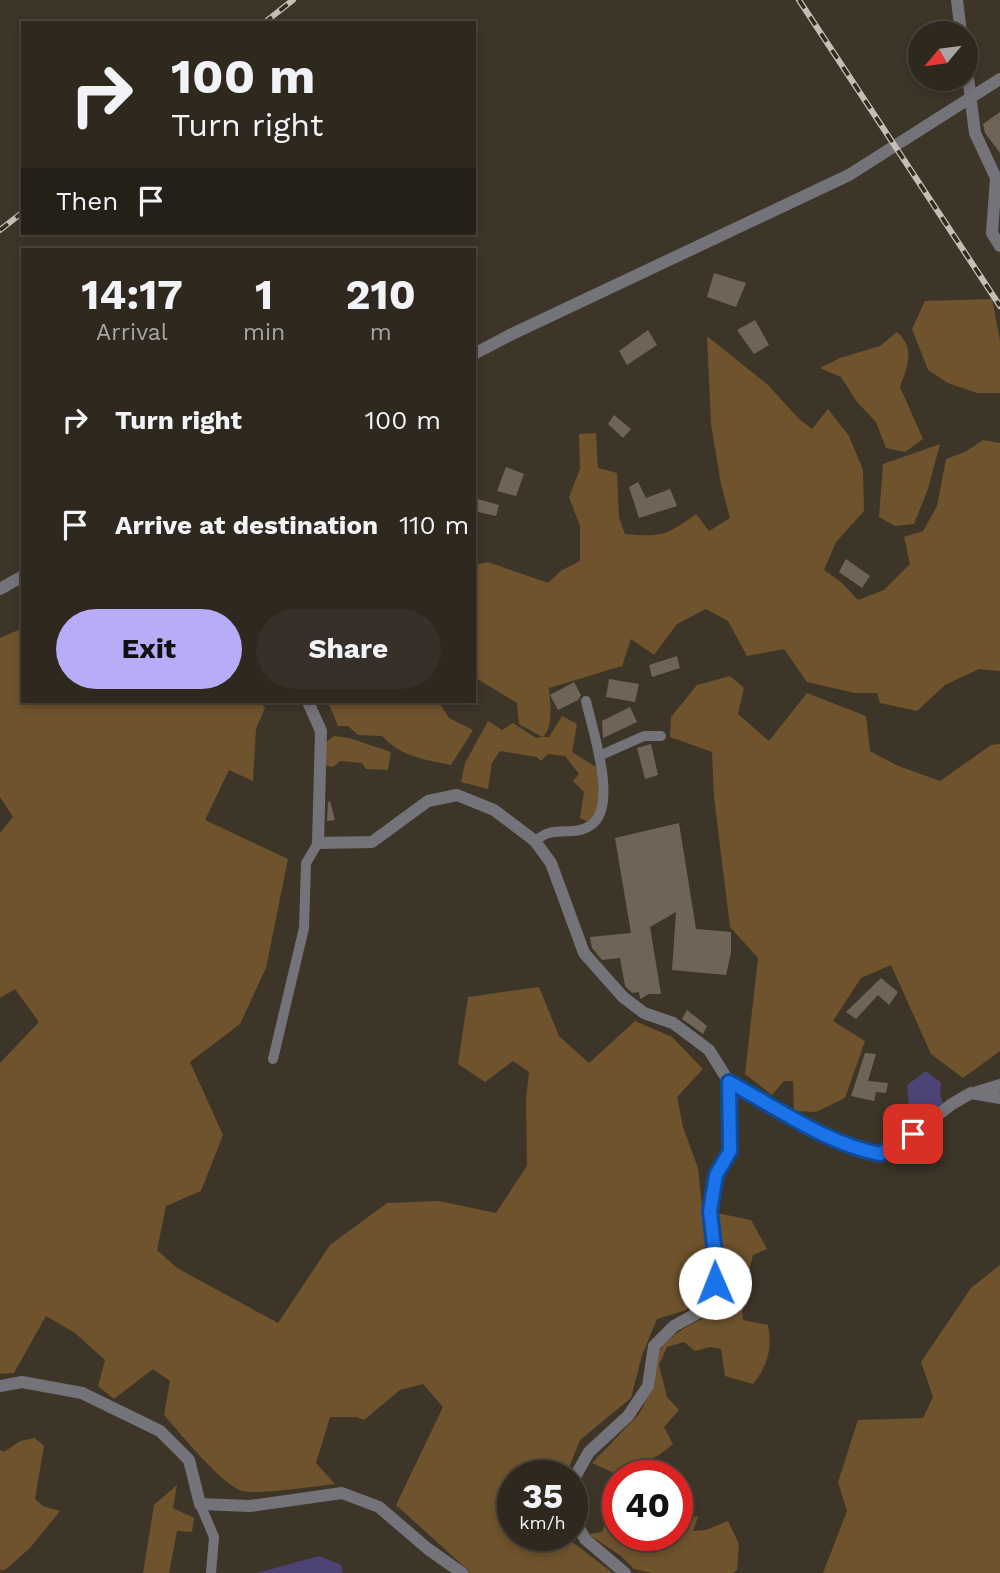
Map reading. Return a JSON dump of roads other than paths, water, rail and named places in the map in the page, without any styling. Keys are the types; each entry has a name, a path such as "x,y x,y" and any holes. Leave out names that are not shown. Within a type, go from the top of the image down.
{"street":[{"path":"957,0 960,21"},
{"path":"476,353 849,175 971,100 1000,79"},
{"path":"970,91 975,133 996,178 992,233 1000,246"},
{"path":"0,589 21,577"},
{"path":"535,841 549,833 576,832 593,824 604,803 598,756 586,701"},
{"path":"273,1059 304,928 306,863 317,843 321,732 308,703"},
{"path":"598,756 644,736 661,736"},
{"path":"317,843 372,842 428,801 457,795 494,810 535,841 551,863 584,953 623,997 643,1013 673,1023 709,1050 729,1082 826,1136 859,1150 880,1154 971,1093 1000,1085"},
{"path":"584,1460 589,1452 628,1416 648,1386 654,1346 674,1326 714,1304 716,1263 710,1211 716,1175 730,1151 729,1082"},
{"path":"971,1093 1000,1098"},
{"path":"0,1386 22,1382 82,1393 160,1431 189,1460 200,1504 214,1537 211,1573"},
{"path":"200,1504 250,1506 342,1493 379,1507 428,1549 462,1573"},
{"path":"588,1542 625,1573"}],"railway":[{"path":"267,21 293,0"},
{"path":"799,0 1000,306"},
{"path":"0,230 21,214"}]}
